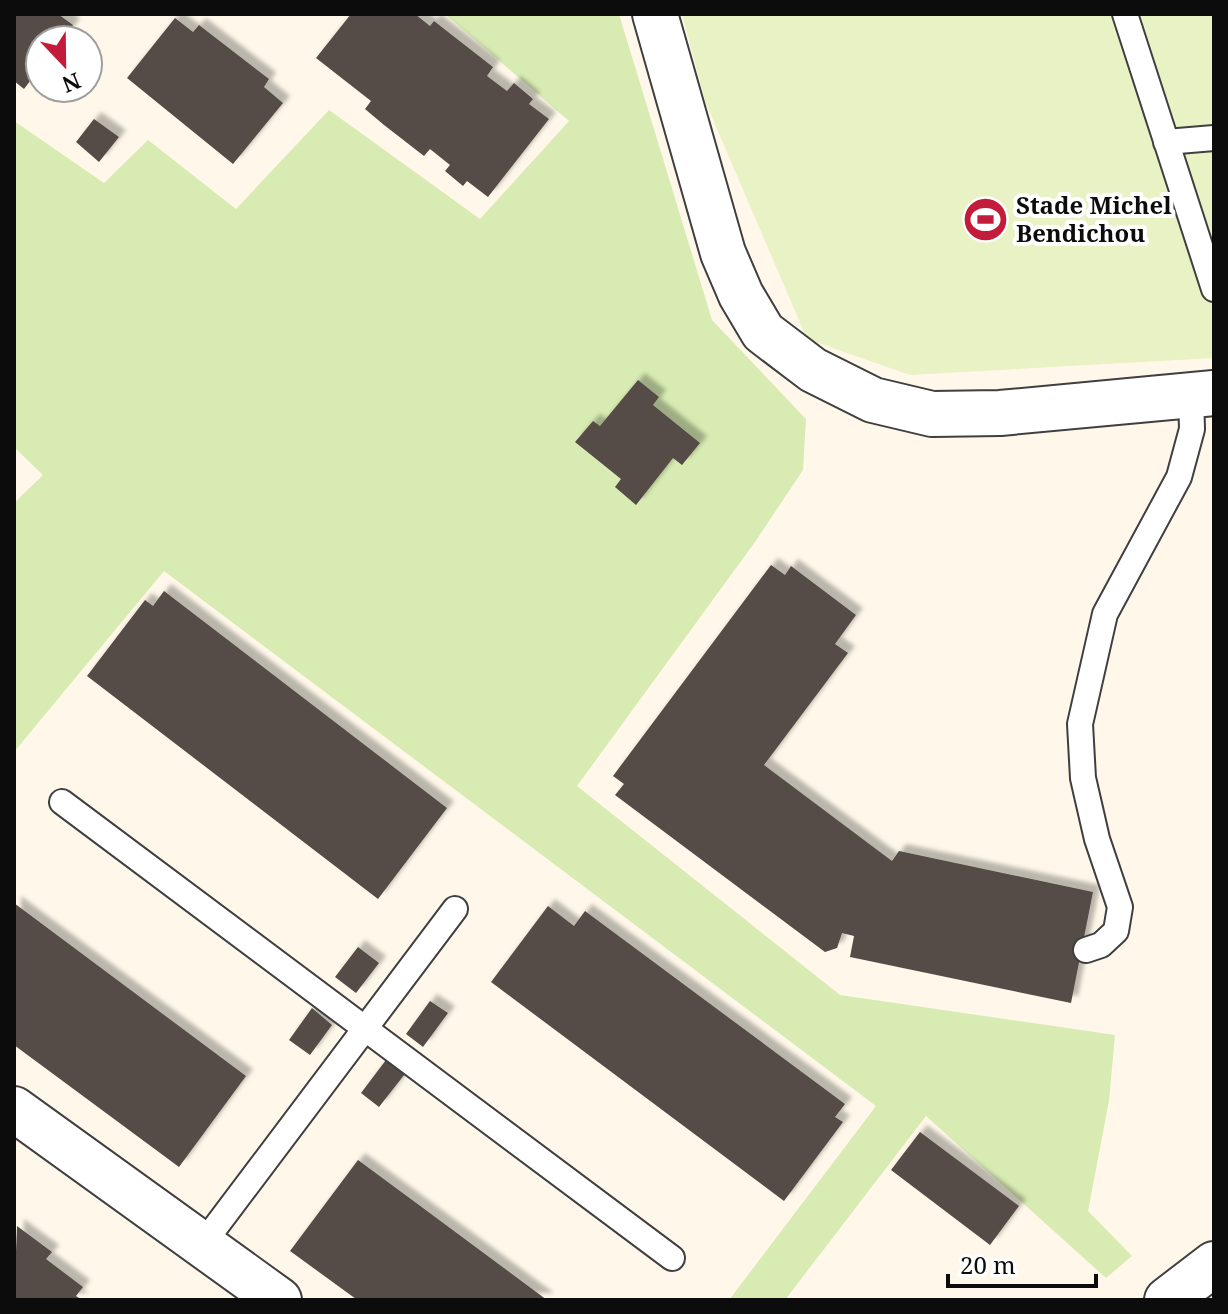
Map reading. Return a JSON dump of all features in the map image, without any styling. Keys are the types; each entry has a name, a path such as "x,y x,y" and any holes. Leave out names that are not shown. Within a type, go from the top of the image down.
{"street":[{"path":"655,14 723,253 763,332 782,349 813,370 873,400 932,414 1000,413 1203,394"},
{"path":"14,1109 279,1300"},
{"path":"1167,1300 1214,1264"}],"lane":[{"path":"1125,14 1214,289"},
{"path":"1166,142 1214,138"},
{"path":"1086,950 1101,945 1116,931 1120,907 1097,839 1083,778 1080,724 1105,614 1179,477 1203,394"},
{"path":"62,802 672,1258"},
{"path":"202,1245 455,909"}],"green space":[{"path":"445,14 619,14 712,320 806,419 803,470 755,542 577,786 840,995 1115,1035 1109,1101 1088,1211 1132,1256 1106,1278 926,1116 785,1300 729,1300 876,1106 164,571 14,752 14,503 43,475 14,447 14,121 104,183 148,140 236,209 329,110 480,219 569,121"},
{"name":"Stade Michel Bendichou","path":"682,14 1214,14 1214,358 910,375 807,339 705,101"}],"building":[{"path":"14,14 58,14 72,24 24,24 24,89 14,81"},
{"path":"351,14 415,14 430,26 434,21 493,67 487,76 507,91 514,83 533,99 529,104 549,119 488,197 467,181 463,186 445,171 450,165 430,149 424,156 384,125 365,109 371,101 316,58"},
{"path":"175,18 193,32 199,25 269,79 264,87 283,103 233,164 127,78"},
{"path":"94,119 119,137 99,162 76,142"},
{"path":"638,380 659,397 653,405 700,443 682,465 673,458 636,505 615,487 621,479 575,442 593,421 600,426"},
{"path":"771,565 785,575 791,566 856,615 835,644 848,653 764,765 892,861 899,851 1093,892 1071,1003 850,957 854,936 842,933 837,948 825,952 615,795 624,784 613,776"},
{"path":"164,591 447,808 378,899 87,676 145,600 153,606"},
{"path":"14,903 246,1076 179,1167 14,1045"},
{"path":"548,906 574,926 585,911 845,1104 835,1117 843,1122 784,1201 491,982"},
{"path":"358,947 379,963 356,993 335,977"},
{"path":"430,1001 448,1013 423,1047 406,1034"},
{"path":"312,1008 332,1025 310,1055 289,1040"},
{"path":"389,1056 408,1070 379,1107 361,1093"},
{"path":"920,1132 1019,1206 990,1245 891,1170"},
{"path":"358,1160 547,1300 356,1299 290,1251"},
{"path":"17,1226 52,1252 46,1259 83,1287 76,1296 82,1300 14,1300"}],"place":[{"name":"Stade Michel Bendichou","path":"985,220"}]}
